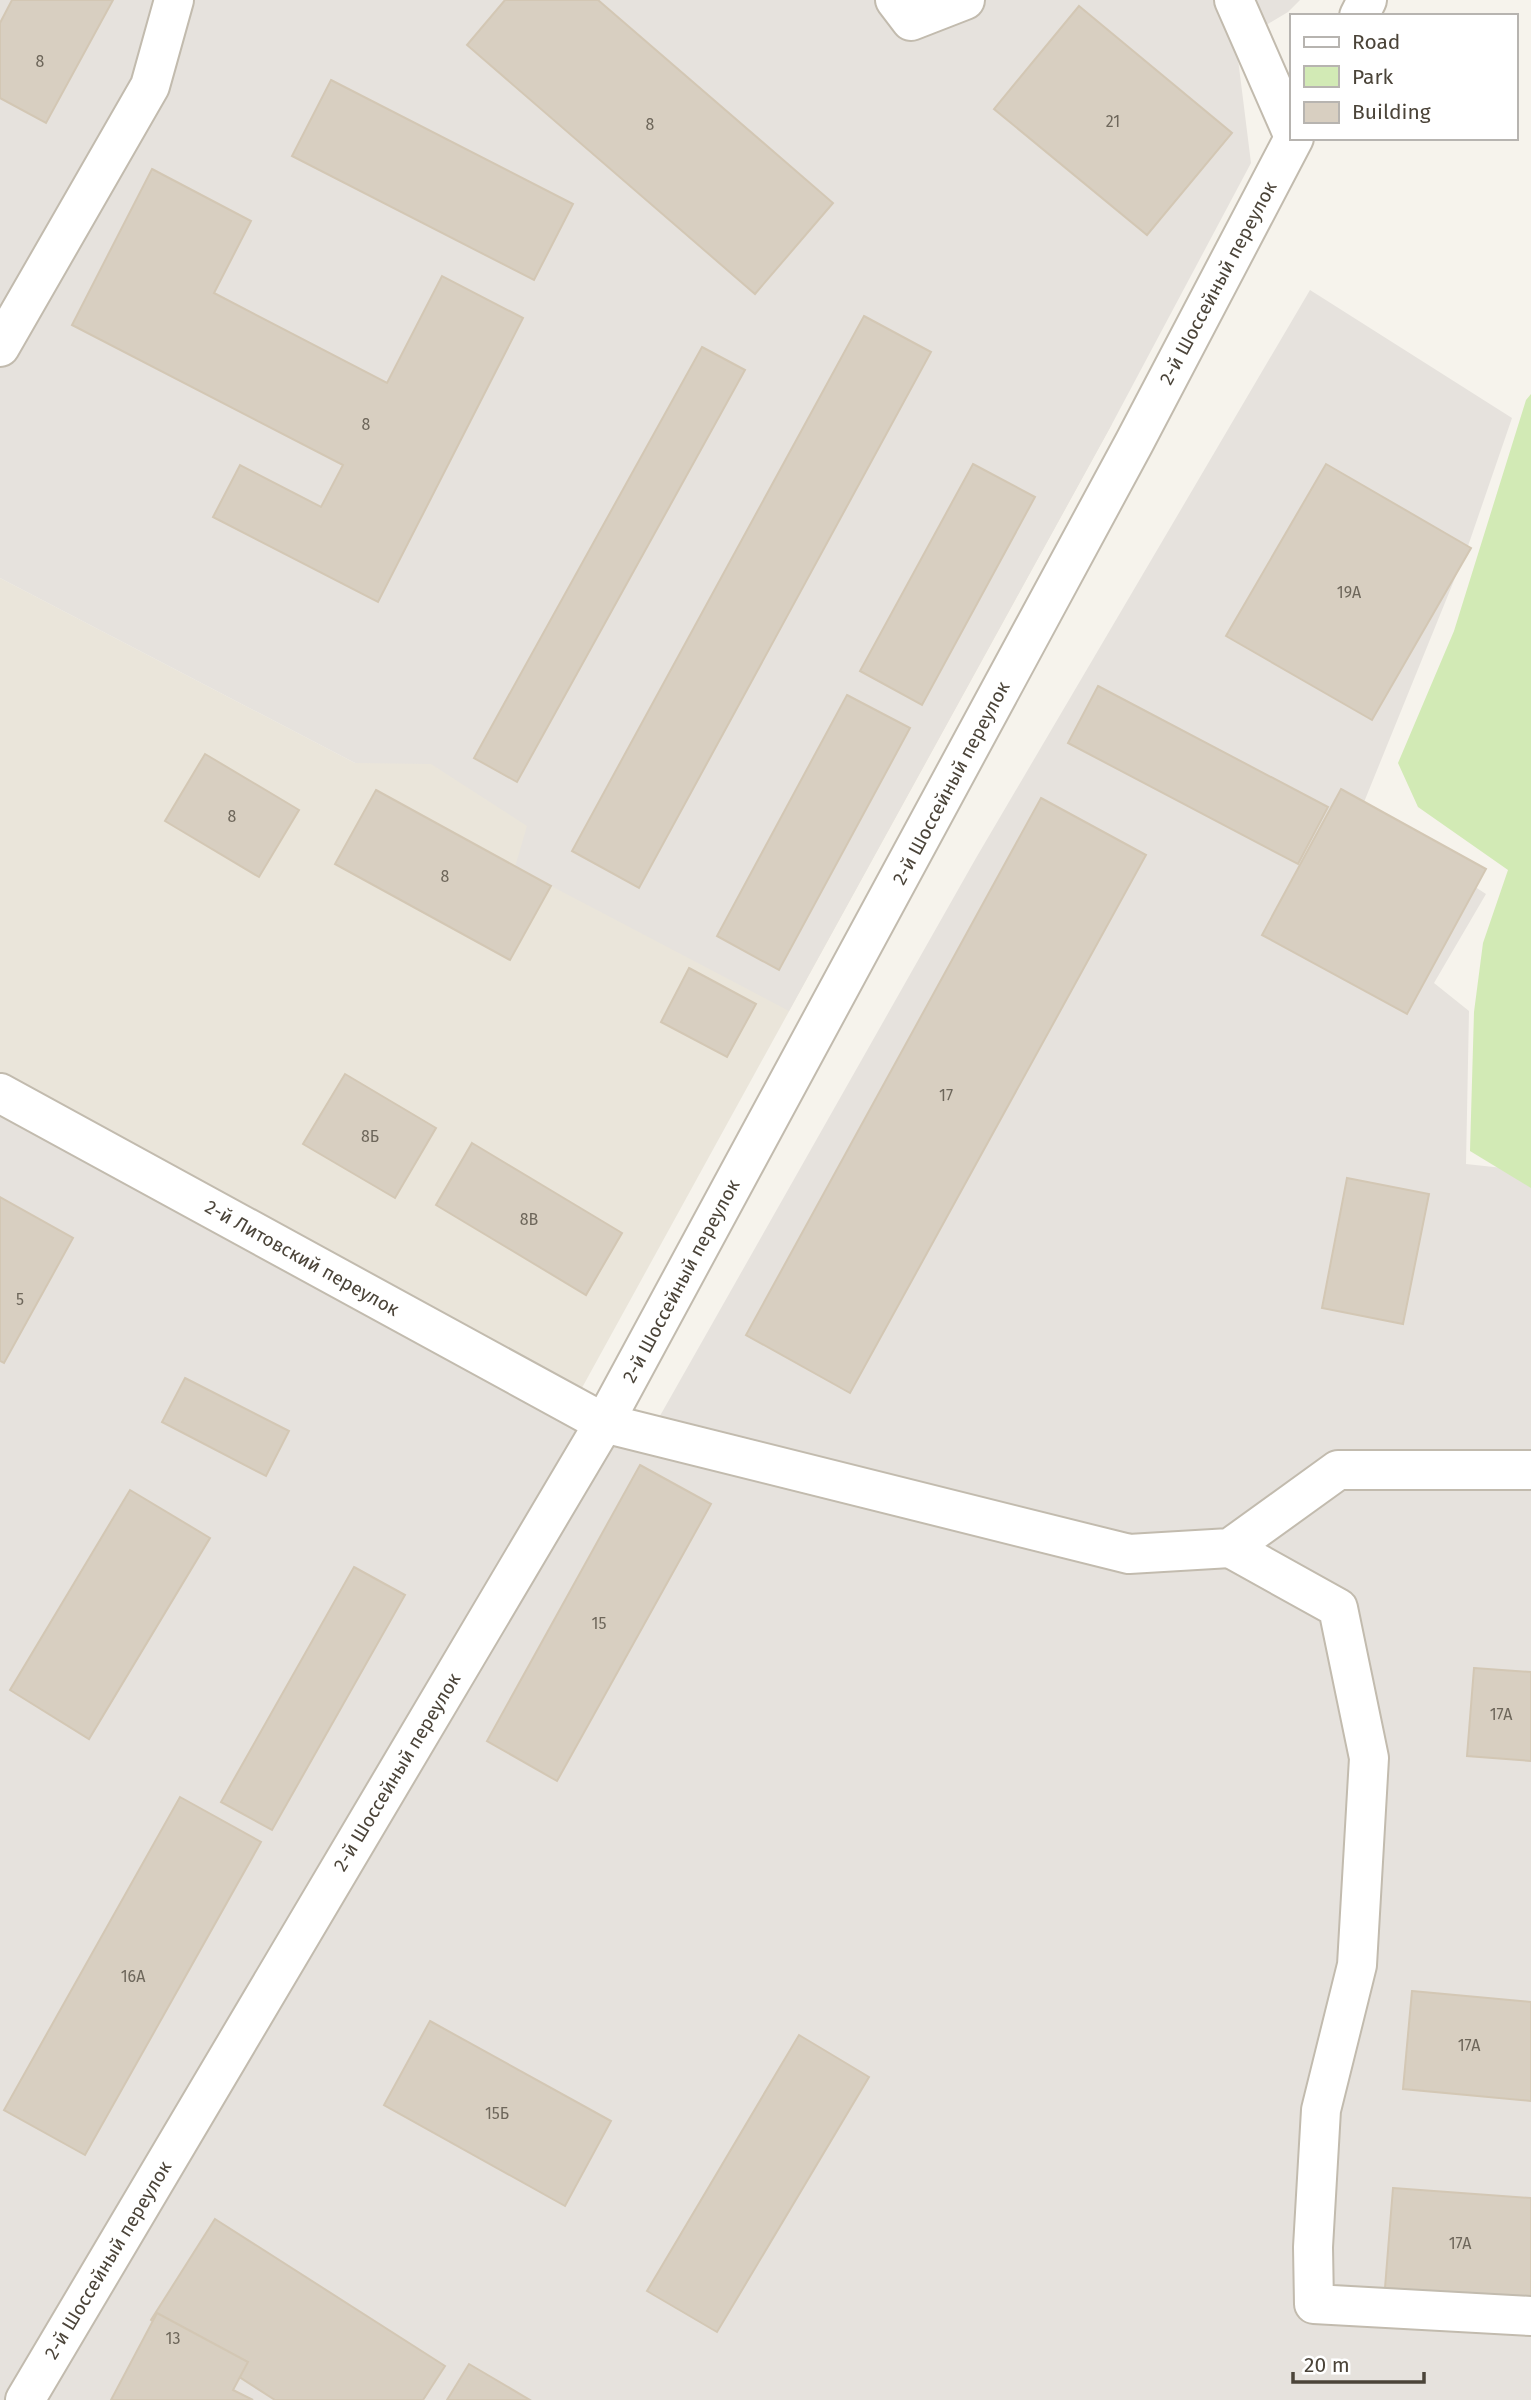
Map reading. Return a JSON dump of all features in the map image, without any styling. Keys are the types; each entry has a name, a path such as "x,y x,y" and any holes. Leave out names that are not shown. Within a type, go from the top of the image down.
{"street":[{"path":"0,347 150,86 174,0"},
{"path":"895,0 911,21 965,0"},
{"path":"1234,0 1290,129"},
{"name":"2-й Шоссейный переулок","path":"25,2400 604,1423 1135,443 1293,140"},
{"name":"2-й Литовский переулок","path":"0,1093 604,1423 1129,1554 1230,1548"},
{"path":"1531,1471 1338,1470 1230,1548 1338,1608 1369,1758 1357,1965 1321,2110 1313,2248 1314,2304 1531,2316"}],"shaded area":[{"path":"0,0 1300,0 1288,12 1236,43 1251,163 1112,424 789,1011 515,867 527,826 431,764 355,763 0,578"},
{"path":"1310,290 1512,418 1468,546 1360,812 1486,894 1434,983 1469,1011 1466,1164 1531,1171 1531,2400 0,2400 0,1093 648,1437 976,858"},
{"path":"1112,424 572,1406 0,1093 0,578 355,763"}],"green space":[{"path":"1531,394 1531,1188 1470,1151 1474,1012 1483,943 1508,870 1418,807 1398,763 1454,631 1526,400"}],"building":[{"path":"12,0 113,0 46,123 0,98 0,23"},
{"path":"505,0 598,0 833,203 755,294 467,45"},
{"path":"1079,6 1232,133 1147,235 994,109"},
{"path":"331,80 573,204 534,280 292,156"},
{"path":"152,169 251,221 214,293 387,383 442,276 523,318 378,602 213,517 240,465 321,507 343,465 72,325"},
{"path":"864,316 931,352 639,888 572,851"},
{"path":"702,347 745,370 517,782 474,758"},
{"path":"973,464 1035,497 922,705 860,671"},
{"path":"1326,464 1471,548 1372,720 1226,636"},
{"path":"1098,686 1328,807 1298,864 1068,743"},
{"path":"847,695 910,728 779,970 717,936"},
{"path":"205,754 299,810 259,877 165,821"},
{"path":"1341,789 1486,869 1407,1014 1262,935"},
{"path":"376,790 551,886 510,960 335,864"},
{"path":"1041,798 1146,855 850,1393 746,1335"},
{"path":"689,968 756,1004 727,1057 661,1022"},
{"path":"345,1074 436,1128 395,1198 303,1144"},
{"path":"472,1143 622,1233 586,1295 436,1205"},
{"path":"1347,1178 1429,1194 1403,1324 1322,1308"},
{"path":"0,1197 73,1238 4,1363 0,1361"},
{"path":"185,1378 289,1431 266,1476 162,1422"},
{"path":"640,1465 711,1504 557,1781 487,1741"},
{"path":"130,1490 210,1538 89,1739 10,1690"},
{"path":"354,1567 405,1595 272,1830 221,1802"},
{"path":"1474,1668 1531,1672 1531,1761 1467,1756"},
{"path":"180,1797 261,1842 85,2155 4,2110"},
{"path":"1412,1991 1531,2002 1531,2101 1403,2089"},
{"path":"430,2021 611,2121 565,2206 384,2105"},
{"path":"799,2035 869,2077 717,2332 647,2291"},
{"path":"1393,2188 1531,2198 1531,2299 1385,2288"},
{"path":"215,2219 445,2366 423,2400 275,2400 151,2320"},
{"path":"157,2313 248,2362 233,2390 253,2400 111,2400"},
{"path":"469,2364 530,2400 447,2400"}]}
